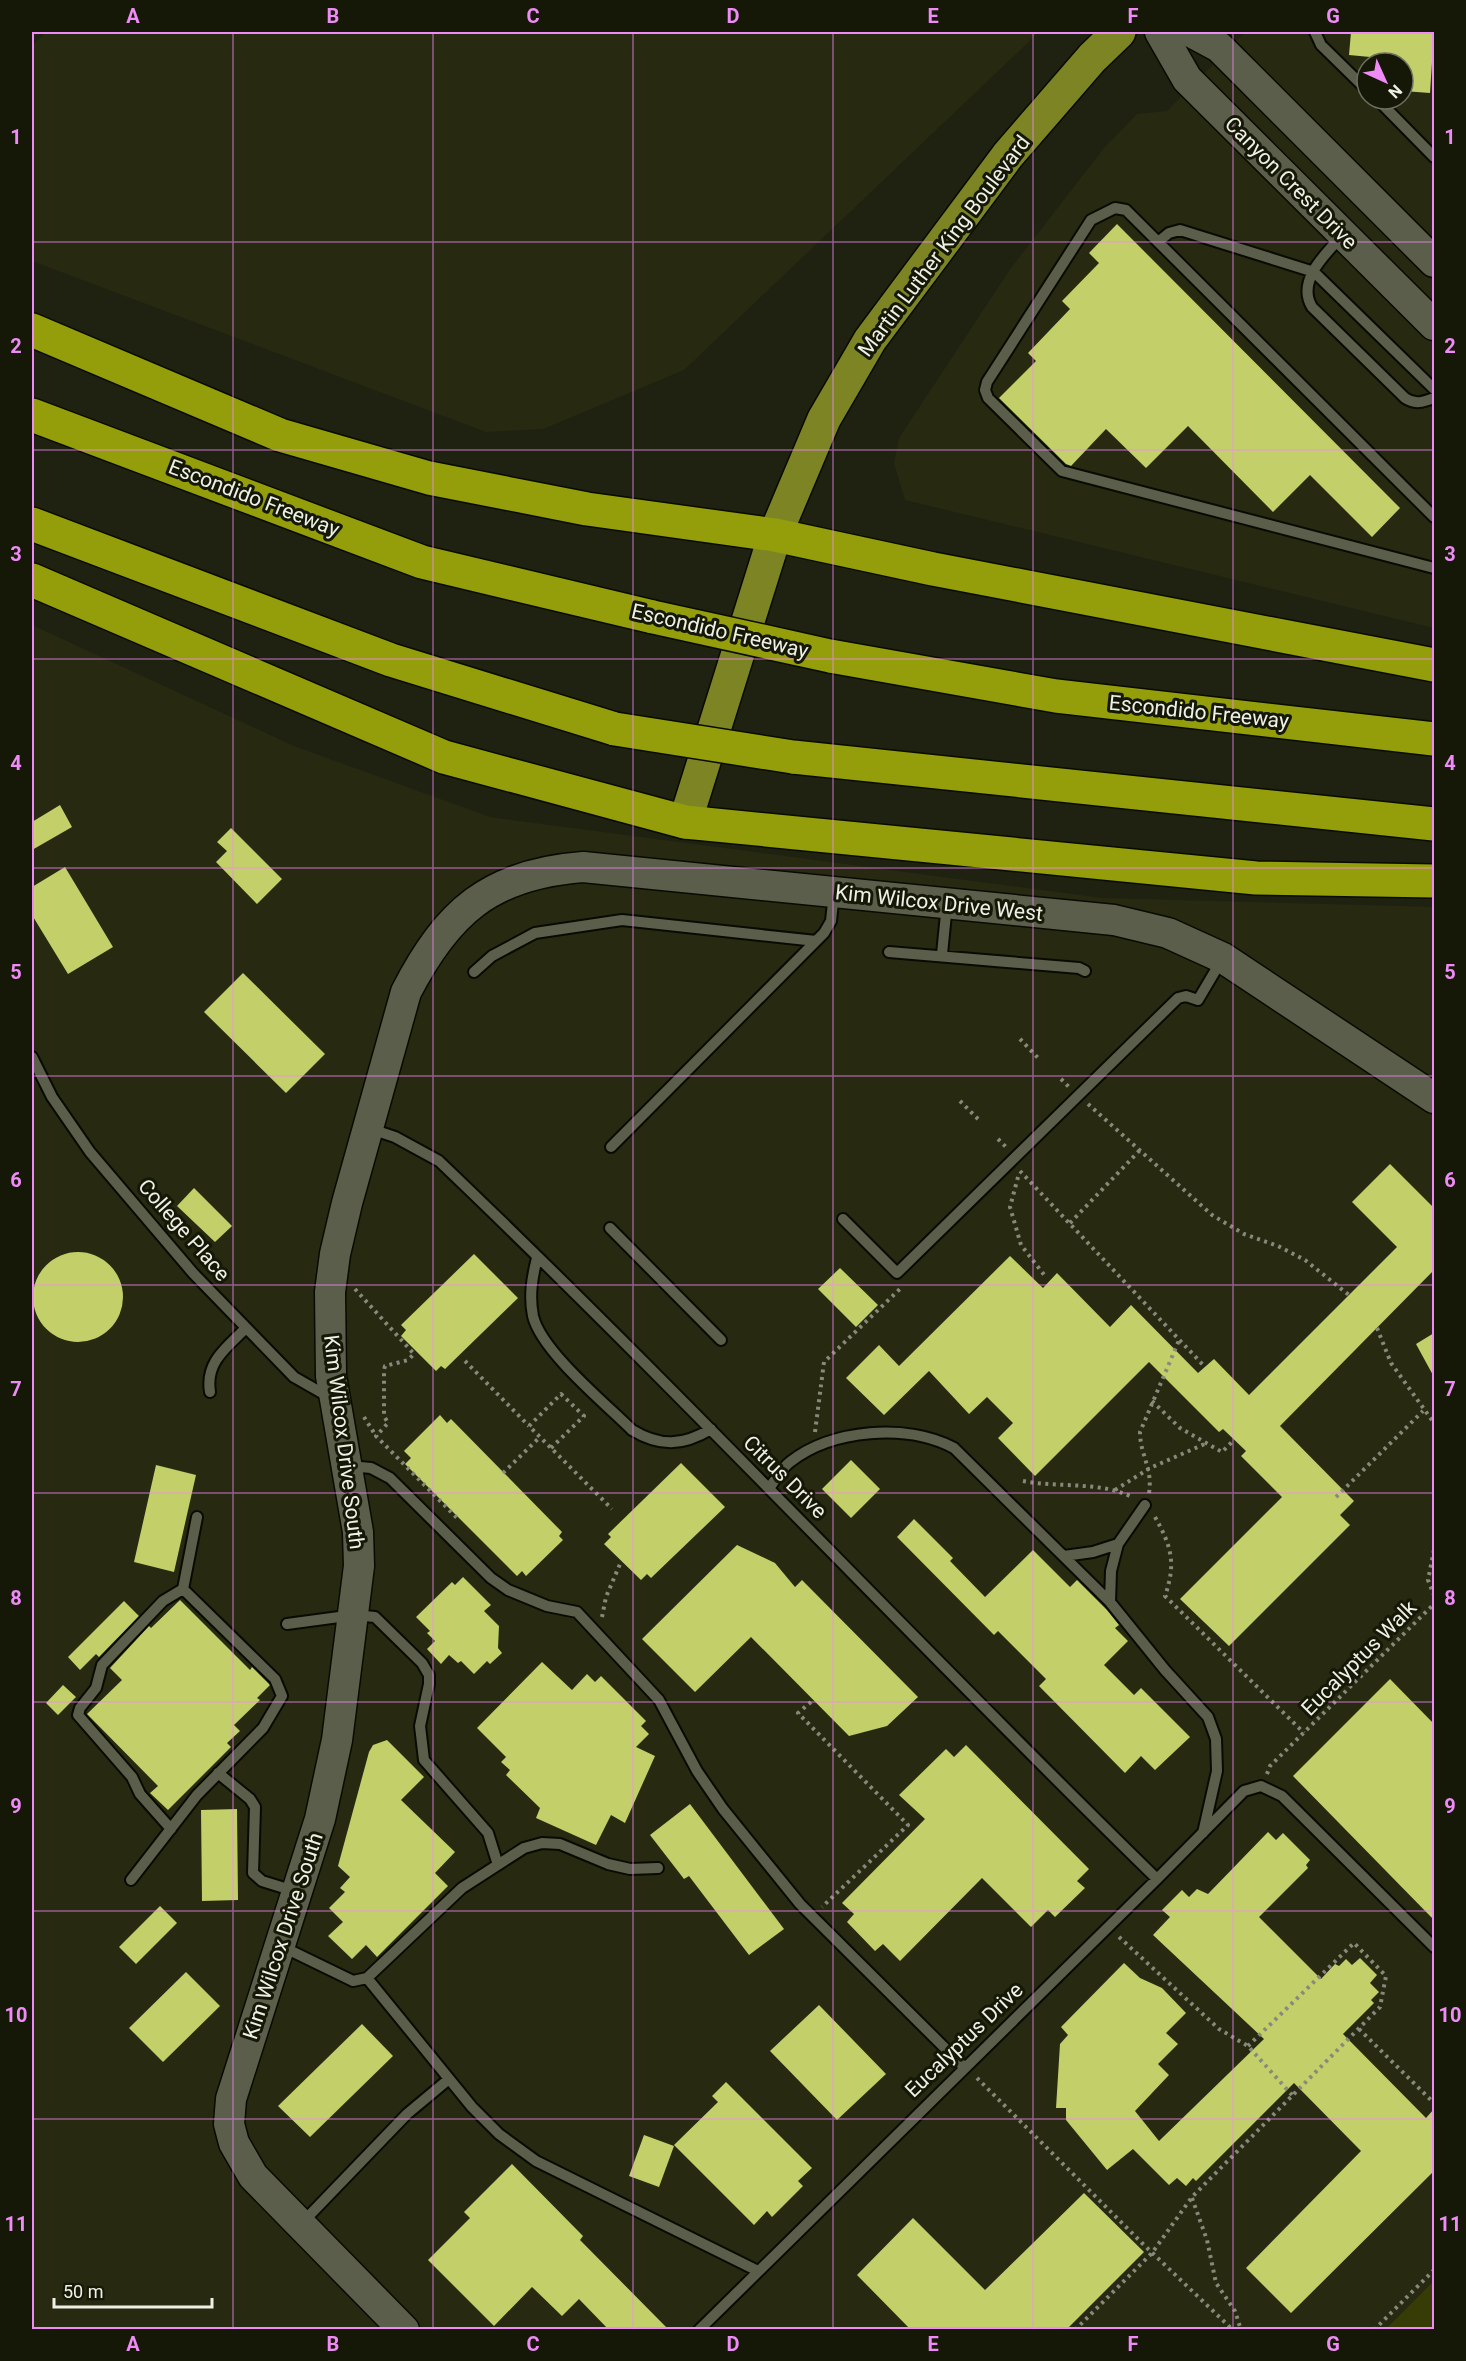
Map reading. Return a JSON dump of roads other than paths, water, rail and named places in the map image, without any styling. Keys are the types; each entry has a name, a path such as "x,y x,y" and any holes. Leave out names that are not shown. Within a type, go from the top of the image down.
{"highway":[{"path":"32,330 280,435 429,478 587,509 775,535 933,569 1434,665"},
{"name":"Escondido Freeway","path":"32,415 422,561 653,617 830,656 1056,696 1434,739"},
{"path":"32,524 391,660 615,729 793,757 1434,824"},
{"path":"32,580 444,757 685,822 1256,878 1434,882"}],"main road":[{"name":"Martin Luther King Boulevard","path":"685,822 775,535 824,419 870,340 1008,155 1119,32"}],"street":[{"name":"Canyon Crest Drive","path":"1160,32 1187,79 1434,325"},
{"path":"1191,32 1219,47 1434,261"},
{"name":"Kim Wilcox Drive West","path":"425,954 465,909 492,891 520,877 551,869 583,867 1114,920 1176,936 1223,958 1434,1098"},
{"name":"Kim Wilcox Drive South","path":"300,2225 253,2176 234,2143 229,2124 231,2099 320,1819 338,1740 359,1566 358,1532 349,1466 349,1404 331,1376 330,1292 335,1254 368,1127 406,992 425,954"},
{"path":"1354,1045 1434,1074"},
{"path":"300,2225 404,2330"}],"lane":[{"path":"1315,32 1321,45 1355,78"},
{"path":"1389,111 1434,157"},
{"path":"1434,517 1126,210 1115,208 1091,220 987,382 985,390 988,398 1062,471 1434,568"},
{"path":"1158,242 1169,232 1180,230 1314,272 1434,389"},
{"path":"1344,235 1319,261 1307,299 1312,307 1405,398 1411,402 1421,403 1434,398"},
{"path":"611,1147 816,941 831,921 834,893"},
{"path":"942,954 947,904"},
{"path":"474,972 492,956 535,933 622,920 816,941"},
{"path":"889,952 942,954 1079,968 1085,971"},
{"path":"843,1219 897,1273 1178,998 1186,996 1198,1000 1223,958"},
{"name":"College Place","path":"32,1058 52,1097 90,1152 193,1273 294,1377 349,1404"},
{"name":"Citrus Drive","path":"368,1127 395,1137 439,1161 770,1487 898,1621 1157,1880"},
{"path":"610,1228 721,1340"},
{"path":"537,1258 531,1283 534,1319 543,1337 561,1360 632,1430 647,1439 667,1444 682,1443 711,1430"},
{"path":"210,1392 208,1378 214,1361 246,1328"},
{"path":"770,1487 788,1463 817,1447 845,1436 868,1434 936,1439 954,1448 1110,1602 1165,1670 1208,1717 1216,1739 1217,1771 1203,1833"},
{"path":"349,1466 371,1468 390,1478 491,1578 508,1590 547,1606 577,1612 659,1700 697,1771 723,1809 813,1916 964,2067"},
{"path":"1110,1602 1111,1571 1118,1544 1145,1505"},
{"path":"171,1829 140,1794 132,1777 78,1715 96,1688 102,1665 163,1601 183,1589 197,1517"},
{"path":"1064,1556 1093,1552 1118,1544"},
{"path":"131,1880 218,1773 263,1728 282,1696 275,1679 183,1589"},
{"path":"287,1624 354,1615 380,1621 423,1664 429,1675 420,1726 424,1761 488,1833 498,1865"},
{"path":"218,1773 250,1799 255,1807 253,1873 262,1881 297,1892"},
{"name":"Eucalyptus Drive","path":"699,2330 964,2067 1157,1880 1244,1791 1261,1786 1282,1796 1434,1947"},
{"path":"280,1946 353,1981 367,1978 462,1888 514,1853 542,1843 572,1847 608,1864 630,1869 658,1868"},
{"path":"367,1978 449,2079 499,2134 536,2161 758,2271"},
{"path":"300,2225 406,2114 449,2079"}]}
